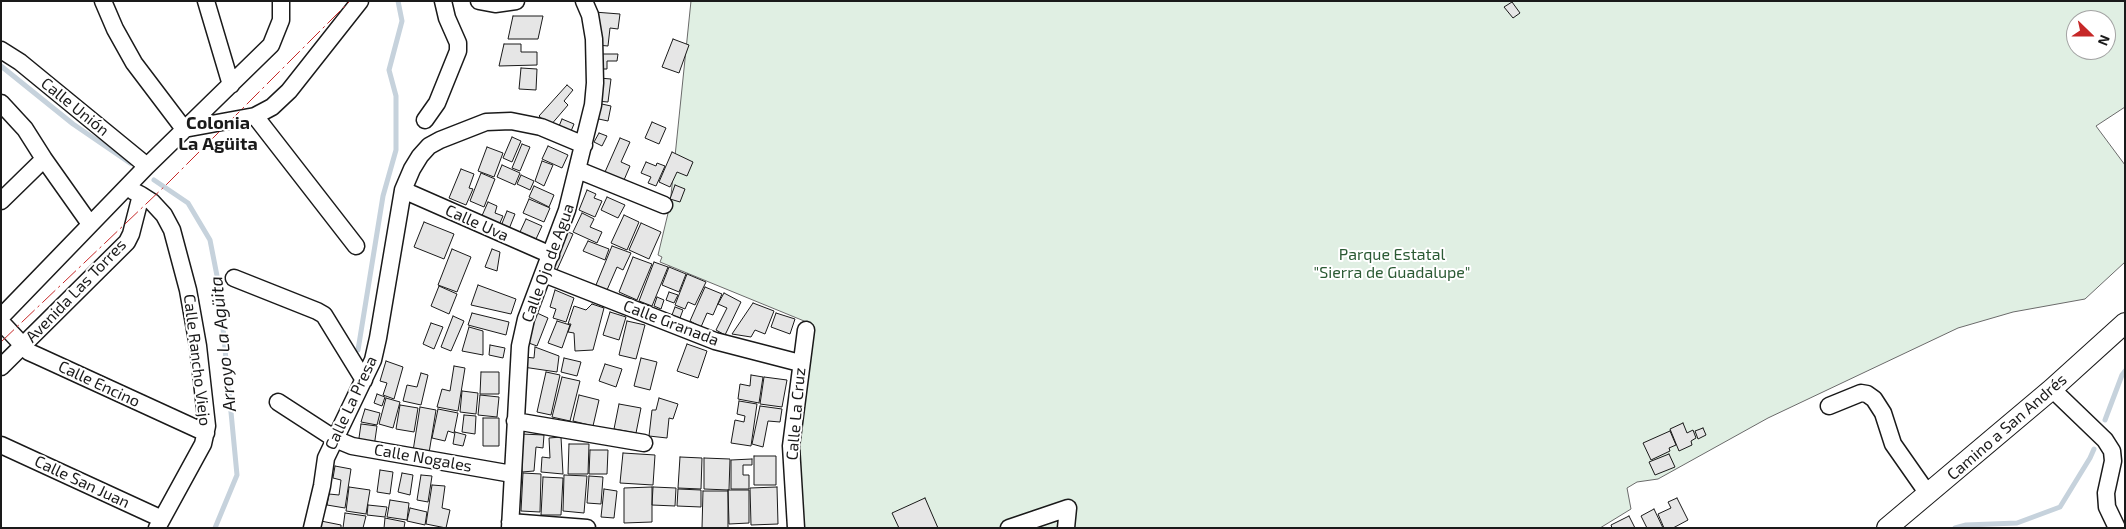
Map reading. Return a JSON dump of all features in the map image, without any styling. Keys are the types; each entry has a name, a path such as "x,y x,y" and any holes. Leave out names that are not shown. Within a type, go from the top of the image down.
{"street":[{"path":"104,1 115,29 134,63 184,129"},
{"path":"206,1 231,85"},
{"path":"1,317 126,187 271,45 281,20 281,1"},
{"path":"184,129 255,116 272,107 289,91 360,1"},
{"path":"425,120 437,103 458,51 458,43 447,18 443,1"},
{"path":"479,1 495,4 516,1"},
{"name":"Calle Ojo de Agua","path":"510,525 520,346 526,319 568,210 584,145 595,83 594,39 590,15 584,1"},
{"name":"Calle Unión","path":"1,50 20,62 147,166"},
{"path":"1,103 26,129 44,159 90,224"},
{"path":"255,116 356,246"},
{"name":"Calle La Presa","path":"312,528 322,486 326,458 373,360 403,190 412,169 430,146 469,127 486,122 511,121 541,127 584,145"},
{"path":"1,200 44,159"},
{"path":"578,170 664,205"},
{"path":"126,187 141,195"},
{"name":"Calle Uva","path":"403,190 551,255"},
{"name":"Avenida Las Torres","path":"1,367 127,242 131,234 141,195"},
{"name":"Calle Rancho Viejo","path":"141,195 152,202 164,215 172,230 188,290 198,346 207,416 203,444 159,523"},
{"name":"Calle Granada","path":"544,274 715,341 800,363"},
{"path":"234,278 317,310 324,315 364,380"},
{"name":"Calle Encino","path":"1,322 23,346 38,356 206,433"},
{"name":"Camino a San Andrés","path":"1887,528 2052,389 2125,323"},
{"name":"Calle La Cruz","path":"796,528 790,446 806,330"},
{"path":"2052,389 2105,440 2112,451 2113,461 2106,493 2107,507 2117,528"},
{"path":"1829,406 1861,393 1867,394 1874,399 1883,413 1893,444 1928,494"},
{"name":"Calle Nogales","path":"278,402 335,439 352,446 512,474"},
{"path":"515,421 644,443"},
{"name":"Calle San Juan","path":"1,445 159,523"},
{"path":"1009,528 1068,508 1066,528"},
{"path":"510,525 587,528"}],"green space":[{"name":"Parque Estatal \"Sierra de Guadalupe\"","path":"691,1 2125,1 2125,107 2096,126 2125,165 2125,262 2085,299 2013,312 1958,328 1768,418 1658,479 1637,482 1627,488 1631,509 1600,528 801,528 794,458 809,323 660,262 662,257 658,255 670,205"}],"building":[{"path":"1512,2 1520,13 1513,18 1504,7"},
{"path":"594,12 620,14 618,29 610,28 608,46 597,45"},
{"path":"513,16 543,16 538,39 508,39"},
{"path":"673,39 689,45 679,73 662,67"},
{"path":"504,44 521,44 521,52 537,52 537,65 499,66"},
{"path":"600,54 618,54 617,61 607,61 607,69 599,69"},
{"path":"521,68 537,69 536,90 519,89"},
{"path":"599,78 611,79 608,102 596,101"},
{"path":"567,85 573,90 564,101 568,105 550,126 539,116"},
{"path":"597,103 611,106 608,121 594,118"},
{"path":"562,119 574,124 569,136 557,131"},
{"path":"652,122 666,128 659,144 645,138"},
{"path":"599,133 607,136 602,146 594,142"},
{"path":"512,137 521,141 512,162 503,158"},
{"path":"620,138 630,142 621,162 630,166 624,180 605,172"},
{"path":"522,144 530,147 520,171 512,168"},
{"path":"548,146 568,155 562,168 542,159"},
{"path":"487,147 503,153 494,177 478,171"},
{"path":"672,152 693,162 687,176 677,172 670,187 659,182"},
{"path":"542,161 553,165 544,186 535,181"},
{"path":"646,162 656,166 657,163 665,166 656,186 648,183 651,177 641,173"},
{"path":"502,165 520,173 515,185 497,177"},
{"path":"461,169 474,174 469,188 473,189 466,205 449,198"},
{"path":"481,173 495,179 484,207 470,201"},
{"path":"521,175 534,181 530,190 517,184"},
{"path":"675,185 685,189 680,202 670,199"},
{"path":"534,186 554,195 549,207 529,197"},
{"path":"587,190 596,194 594,198 602,201 595,217 579,210"},
{"path":"607,197 625,205 618,218 601,210"},
{"path":"529,199 550,208 544,222 523,213"},
{"path":"488,202 497,206 495,213 503,216 499,225 481,218"},
{"path":"507,211 515,214 509,229 501,226"},
{"path":"582,213 594,219 590,227 602,232 597,243 573,232"},
{"path":"624,215 639,222 627,250 611,243"},
{"path":"526,219 542,226 536,239 520,232"},
{"path":"424,222 454,234 444,259 414,247"},
{"path":"641,223 661,232 649,259 629,250"},
{"path":"563,230 573,234 557,270 548,266"},
{"path":"588,241 609,249 605,260 583,251"},
{"path":"612,246 631,253 623,270 617,267 607,290 596,285"},
{"path":"452,249 471,257 457,292 438,285"},
{"path":"492,249 500,252 497,271 485,267"},
{"path":"633,257 652,264 637,300 619,292"},
{"path":"654,262 668,267 652,306 639,301"},
{"path":"669,267 686,274 679,292 662,285"},
{"path":"687,274 706,282 695,305 688,302 685,309 675,305"},
{"path":"478,285 516,299 511,314 471,305"},
{"path":"439,286 457,294 449,314 431,306"},
{"path":"705,287 722,294 713,315 707,313 701,327 690,321"},
{"path":"555,290 574,298 566,322 553,318 556,309 550,307"},
{"path":"669,292 678,295 674,303 666,300"},
{"path":"724,293 741,302 725,335 716,330 727,308 718,304"},
{"path":"657,297 664,300 661,309 654,306"},
{"path":"753,303 774,311 765,334 755,330 751,337 732,334"},
{"path":"592,304 604,308 593,350 575,351 574,333 568,332 571,324 568,324 574,306 586,310"},
{"path":"675,307 683,310 680,318 672,315"},
{"path":"610,312 626,317 619,340 603,335"},
{"path":"472,313 509,322 506,335 468,325"},
{"path":"537,313 548,318 537,346 526,342"},
{"path":"776,313 795,319 790,334 771,327"},
{"path":"453,316 464,321 451,351 441,347"},
{"path":"557,321 570,325 562,348 548,343"},
{"path":"627,321 645,325 636,359 619,355"},
{"path":"431,323 443,327 434,349 423,344"},
{"path":"469,327 483,331 483,355 462,351"},
{"path":"687,344 707,351 698,378 677,371"},
{"path":"490,345 505,348 503,358 489,355"},
{"path":"535,347 559,356 557,372 523,367 525,357 534,358"},
{"path":"564,358 581,362 577,376 561,372"},
{"path":"641,358 657,362 650,390 634,386"},
{"path":"386,361 403,367 394,399 383,395 387,383 380,381"},
{"path":"605,364 622,369 616,387 599,381"},
{"path":"454,366 465,368 458,411 437,407 442,389 450,391"},
{"path":"481,372 499,372 499,394 480,394"},
{"path":"546,372 560,375 551,415 537,412"},
{"path":"421,373 428,375 421,405 403,401 407,385 417,387"},
{"path":"751,375 763,377 759,403 738,399 740,384 750,386"},
{"path":"562,377 580,381 570,421 552,417"},
{"path":"764,377 787,380 782,407 760,404"},
{"path":"462,391 478,393 476,414 460,412"},
{"path":"377,394 385,397 382,406 374,403"},
{"path":"480,395 499,397 497,417 478,415"},
{"path":"579,395 599,400 593,426 573,421"},
{"path":"386,398 400,402 393,428 379,424"},
{"path":"659,398 678,404 673,419 669,418 667,438 649,436 652,410 656,410"},
{"path":"739,401 757,404 751,446 731,443 735,420 744,422 745,416 737,414"},
{"path":"619,404 641,408 636,433 614,429"},
{"path":"400,405 418,408 414,432 396,429"},
{"path":"760,406 782,409 780,422 768,421 763,447 752,444"},
{"path":"420,407 436,410 429,453 413,451"},
{"path":"365,409 380,413 377,425 361,422"},
{"path":"438,409 458,413 454,433 448,431 445,441 432,438"},
{"path":"464,415 476,416 475,434 462,432"},
{"path":"483,418 499,418 499,446 483,446"},
{"path":"1683,423 1687,433 1693,430 1696,438 1691,441 1692,445 1679,451 1670,429"},
{"path":"361,424 377,426 374,447 358,445"},
{"path":"1703,428 1706,435 1698,439 1695,431"},
{"path":"1670,431 1676,445 1669,448 1670,451 1651,460 1643,443"},
{"path":"455,432 466,435 463,446 453,444"},
{"path":"521,434 544,435 543,448 536,447 534,471 522,472"},
{"path":"561,437 563,474 541,472 542,457 550,458 549,438"},
{"path":"569,444 589,444 588,474 568,474"},
{"path":"590,450 608,450 607,474 589,474"},
{"path":"623,453 655,455 653,485 620,483"},
{"path":"1669,454 1675,467 1655,475 1649,462"},
{"path":"754,456 776,456 776,485 754,485"},
{"path":"680,457 702,458 701,489 678,488"},
{"path":"704,458 730,459 729,490 704,489"},
{"path":"752,459 752,465 743,465 743,475 749,475 749,489 731,489 731,460"},
{"path":"335,466 351,469 345,508 327,505 329,494 339,495 341,480 333,478"},
{"path":"380,470 393,472 390,494 377,492"},
{"path":"402,473 413,475 410,495 398,492"},
{"path":"523,473 541,474 540,512 521,511"},
{"path":"421,475 432,476 428,502 417,500"},
{"path":"564,475 587,476 584,513 563,511"},
{"path":"589,476 603,477 601,504 587,503"},
{"path":"543,477 563,478 561,515 541,515"},
{"path":"432,485 445,486 442,508 450,510 446,528 426,524"},
{"path":"349,487 370,490 366,514 346,511"},
{"path":"652,487 652,522 624,523 624,488"},
{"path":"653,487 676,488 675,506 652,505"},
{"path":"777,487 778,524 751,525 750,488"},
{"path":"604,489 617,491 614,518 601,517"},
{"path":"678,489 701,490 701,507 677,506"},
{"path":"728,490 749,490 749,523 729,524"},
{"path":"703,491 728,491 728,528 702,528"},
{"path":"925,498 938,528 899,528 892,513"},
{"path":"1677,498 1688,520 1673,528 1664,528 1658,514 1671,508 1668,502"},
{"path":"390,500 409,503 407,520 387,517"},
{"path":"368,505 387,507 385,517 367,515"},
{"path":"410,508 427,512 425,525 407,521"},
{"path":"1654,509 1663,528 1647,528 1641,516"},
{"path":"345,513 366,516 363,528 343,528"},
{"path":"1629,516 1635,528 1612,528 1611,525"},
{"path":"385,518 405,522 404,528 384,528"},
{"path":"321,521 341,525 341,528 320,528"}],"waterway":[{"name":"Arroyo La Agüita","path":"358,350 383,196 396,150 396,96 389,70 402,21 398,1"},
{"name":"Arroyo La Agüita","path":"1,66 73,124 130,163"},
{"name":"Arroyo La Agüita","path":"154,180 188,203 210,240 219,286 237,475 215,528"},
{"path":"2105,420 2125,371"},
{"path":"1955,528 1966,525 2017,523 2060,507 2094,449"}],"power":[{"path":"1,342 167,184 350,1"}],"district":[{"name":"Colonia La Agüita","path":"218,133"}]}
